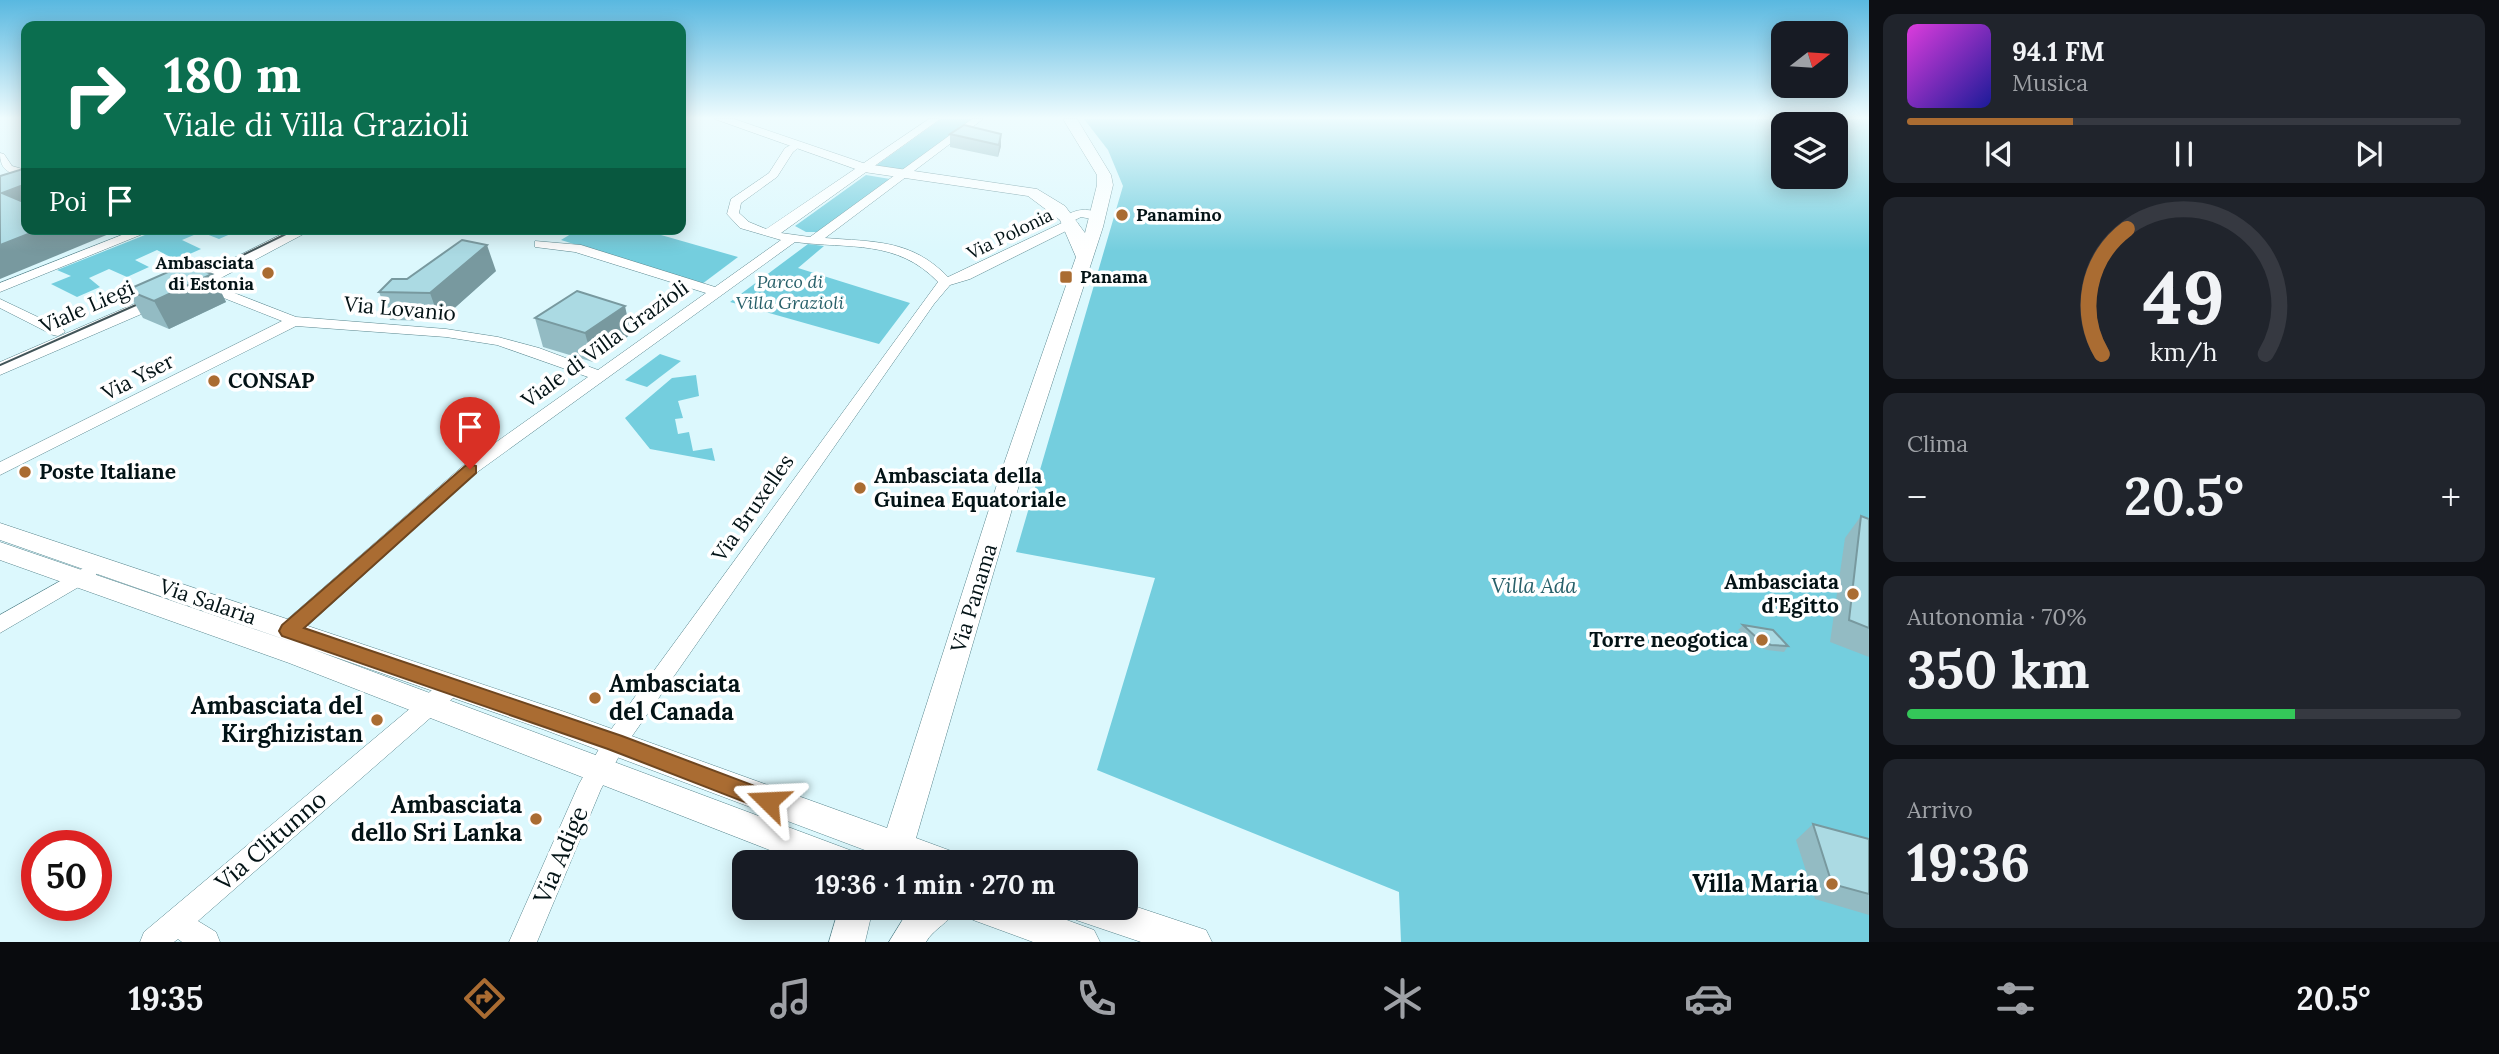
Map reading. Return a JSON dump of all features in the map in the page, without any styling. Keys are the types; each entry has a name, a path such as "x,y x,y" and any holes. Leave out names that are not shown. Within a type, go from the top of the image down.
{"main road":[{"path":"849,163 904,175 1024,189 1049,201 1071,221 1080,239 1083,255"},
{"name":"Viale Liegi","path":"58,332 268,235"},
{"name":"Viale Liegi","path":"0,369 198,283 293,235"},
{"name":"Via Panama","path":"896,850 1083,255"},
{"name":"Via Salaria","path":"0,531 89,572 290,652 440,696 607,755 815,850"},
{"name":"Via Salaria","path":"0,551 89,572 289,631 440,696"},
{"path":"847,942 853,920"},
{"path":"905,942 922,920"},
{"path":"1019,920 1082,942"},
{"path":"1125,920 1194,942"}],"street":[{"path":"5,163 8,168 21,174"},
{"path":"781,163 776,172 739,198 732,208 742,224 794,237 902,250 933,269 945,282"},
{"path":"772,233 871,163"},
{"path":"815,239 920,163"},
{"path":"1083,255 1105,184 1104,175 1097,163"},
{"path":"0,182 21,177"},
{"path":"13,188 21,181"},
{"path":"1071,221 1081,224 1095,214"},
{"name":"Via Polonia","path":"945,282 965,276 1071,221"},
{"path":"0,288 134,235"},
{"name":"Viale di Villa Grazioli","path":"289,631 456,481 794,237"},
{"path":"540,244 576,248 717,292"},
{"name":"Via Bruxelles","path":"607,755 945,282"},
{"name":"Via Lovanio","path":"198,283 294,321 446,333 498,341 534,351 600,376"},
{"path":"0,303 58,332"},
{"name":"Via Yser","path":"0,470 294,321"},
{"name":"Viale Liegi","path":"0,357 58,332"},
{"path":"0,625 89,572"},
{"name":"Via Clitunno","path":"154,942 440,696"},
{"name":"Via Salaria","path":"607,755 877,850"},
{"name":"Via Adige","path":"523,942 607,755"},
{"path":"904,920 905,942"},
{"path":"176,923 206,942"}],"green space":[{"path":"880,163 913,163 902,171 874,167"},
{"name":"Villa Ada","path":"1113,163 1771,163 1771,189 1848,189 1848,163 1869,163 1869,942 1401,942 1399,892 1097,770 1155,578 1016,552 1123,186"},
{"path":"866,175 890,179 817,232 806,232 795,226"},
{"path":"145,235 194,235 182,240 201,249 176,260 157,250 135,260 149,267 127,277 109,269 89,278 100,287 77,297 51,284 71,276 57,270"},
{"path":"209,235 228,235 219,239"},
{"path":"569,235 661,235 738,257 702,284 561,240"},
{"name":"Parco di Villa Grazioli","path":"808,244 824,246 798,268 910,303 879,344 730,302"},
{"path":"660,354 681,361 647,387 625,380"},
{"path":"696,375 699,396 678,401 683,418 675,419 678,434 689,432 693,451 712,448 715,461 650,449 625,418 672,378"}],"building":[{"path":"21,170 21,186 2,193 21,201 21,235 26,235 0,245 0,176"},
{"path":"462,240 487,245 430,293 379,292 392,279 407,279"},
{"path":"186,264 212,274 154,301 127,290"},
{"path":"577,291 625,306 585,333 535,318"},
{"path":"1861,516 1869,519 1869,628 1849,620"},
{"path":"1743,625 1773,630 1788,646 1771,645 1758,639"},
{"path":"1813,824 1869,839 1869,894 1832,884"}],"tram line":[{"path":"192,280 284,235"},
{"path":"0,365 154,297"}],"place":[{"name":"Panamino","path":"1122,215"},
{"name":"Ambasciata di Estonia","path":"268,273"},
{"name":"Panama","path":"1066,277"},
{"name":"CONSAP","path":"214,381"},
{"name":"Poste Italiane","path":"25,472"},
{"name":"Ambasciata della Guinea Equatoriale","path":"860,488"},
{"name":"Ambasciata d'Egitto","path":"1853,594"},
{"name":"Torre neogotica","path":"1762,640"},
{"name":"Ambasciata del Canada","path":"595,698"},
{"name":"Ambasciata del Kirghizistan","path":"377,720"},
{"name":"Ambasciata dello Sri Lanka","path":"536,819"},
{"name":"Villa Maria","path":"1832,884"}],"route":[{"path":"470,469 289,631 325,640 615,742 768,801"}]}
